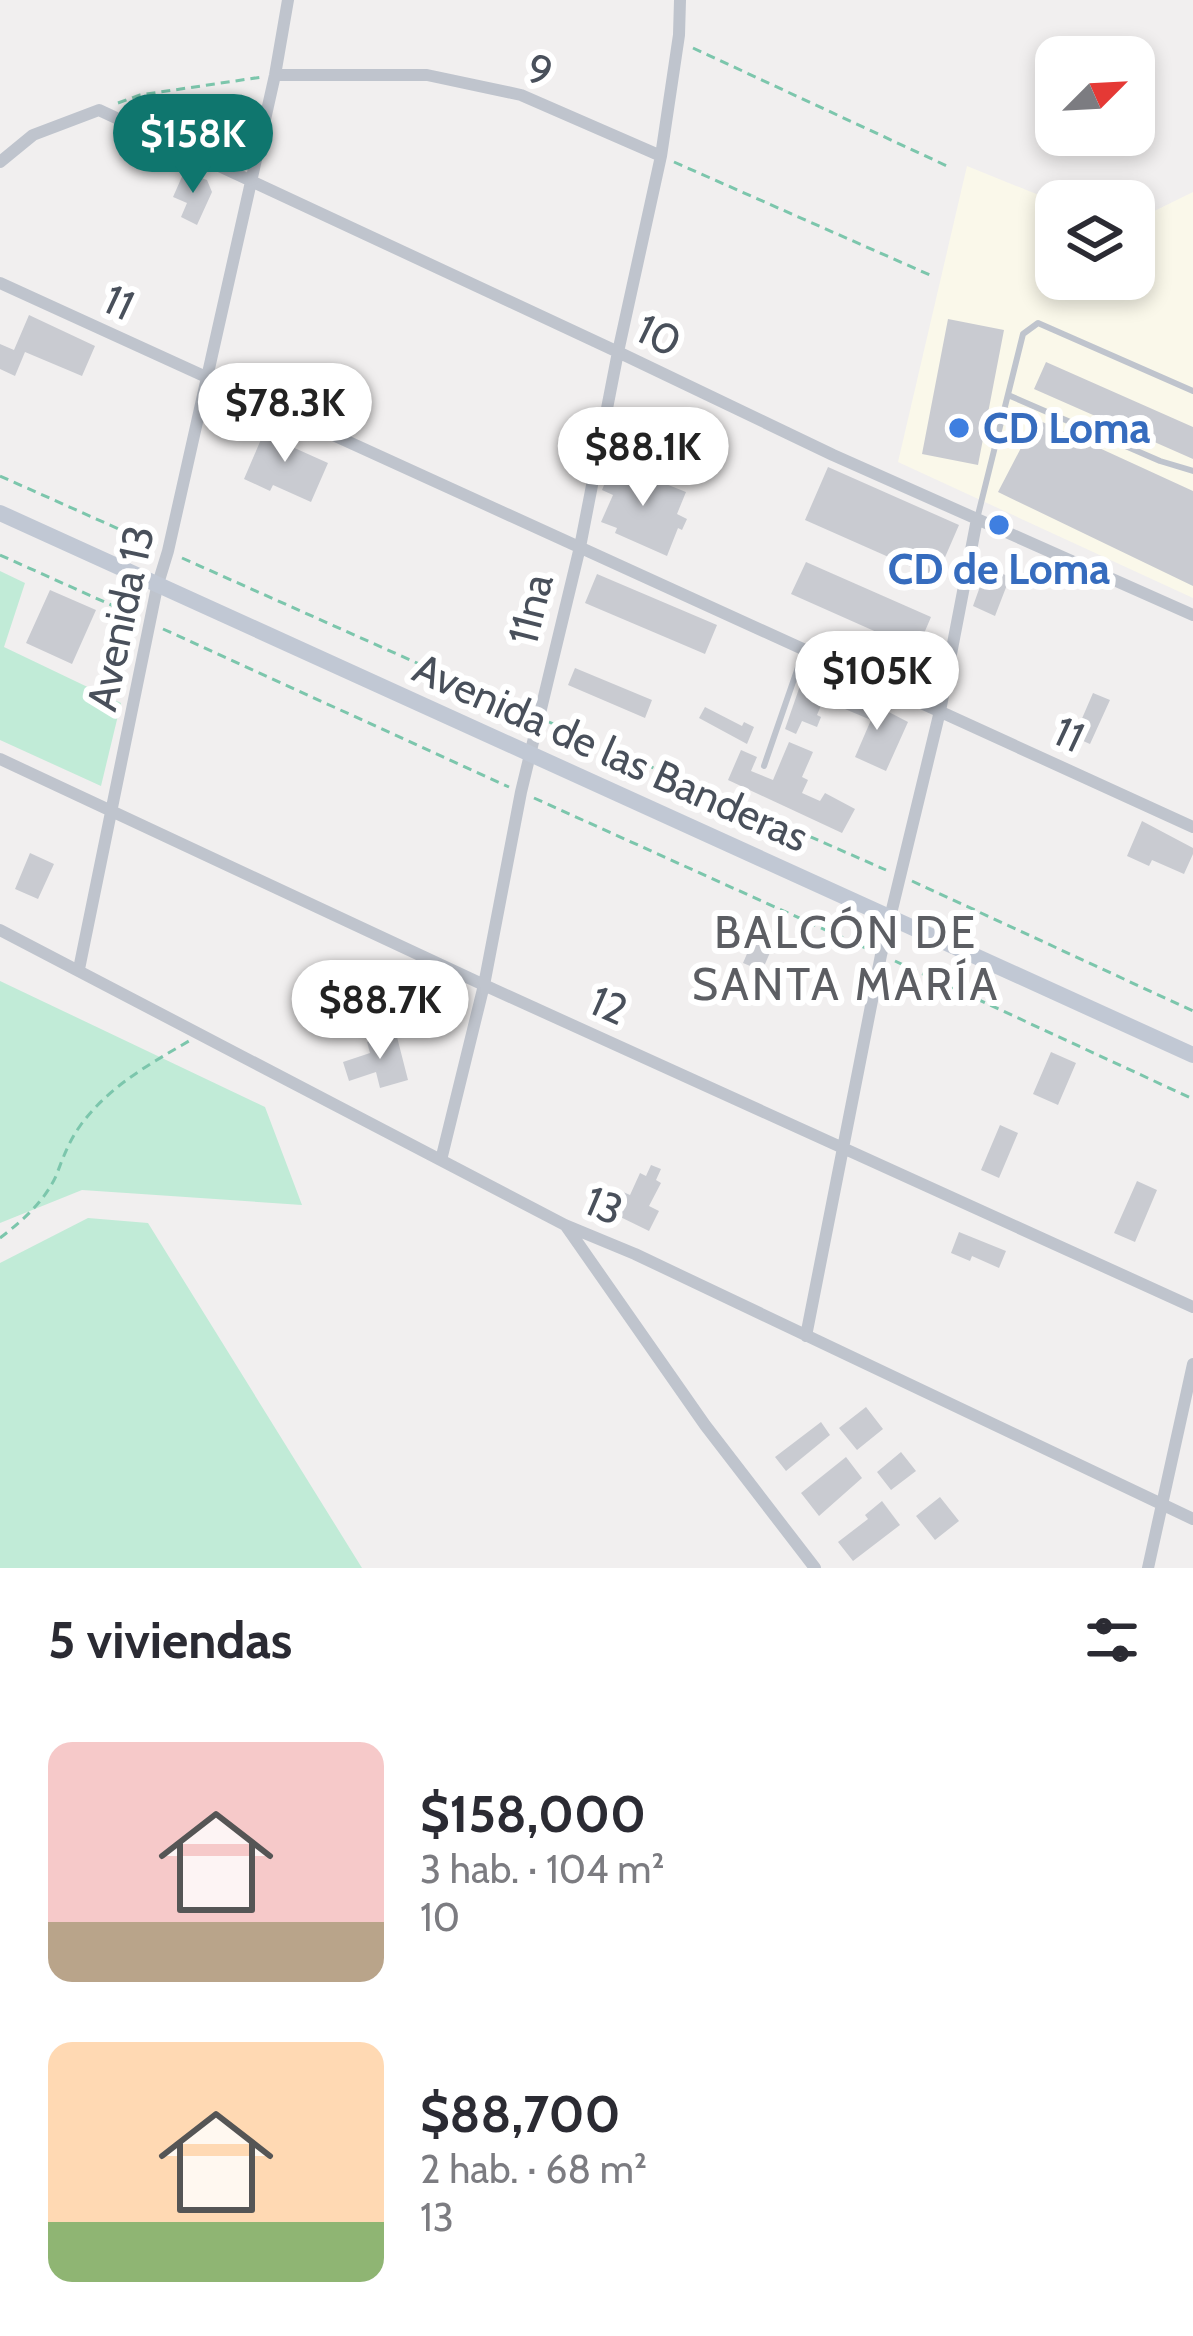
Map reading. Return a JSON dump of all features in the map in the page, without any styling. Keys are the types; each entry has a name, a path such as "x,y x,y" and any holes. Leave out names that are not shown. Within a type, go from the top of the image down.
{"street":[{"name":"Avenida 13","path":"79,969 157,586 275,75 288,0"},
{"name":"11na","path":"441,1160 484,985 521,792 580,548 662,156 680,0"},
{"name":"9","path":"275,75 428,75 521,95 662,156"},
{"path":"0,162 33,135 99,110"},
{"name":"10","path":"99,110 833,455 1193,615"},
{"name":"11","path":"0,283 1193,827"},
{"name":"Avenida de las Banderas","path":"0,513 1193,1055"},
{"path":"806,1336 881,955 940,711 977,519"},
{"name":"12","path":"0,759 1193,1307"},
{"name":"13","path":"0,930 565,1225 1193,1519"},
{"path":"565,1225 705,1425 814,1568"},
{"path":"1148,1568 1193,1364"}],"lane":[{"path":"977,519 1023,334 1039,323 1193,391"},
{"path":"1007,395 1193,471"},
{"path":"764,766 804,650"}],"path":[{"path":"678,42 947,166"},
{"path":"99,110 140,95 275,75"},
{"path":"662,156 930,275"},
{"path":"0,476 1193,1011"},
{"path":"0,554 1193,1099"},
{"path":"0,1238 28,1217 55,1179 63,1152 121,1082 201,1034"}],"shaded area":[{"path":"967,166 1035,194 1035,300 1155,300 1155,211 1193,192 1193,598 898,462"}],"green space":[{"path":"0,571 25,583 4,647 121,703 101,786 0,740"},
{"path":"0,981 265,1107 302,1205 82,1190 0,1223"},
{"path":"88,1218 148,1223 362,1568 0,1568 0,1263"}],"building":[{"path":"184,172 207,180 212,192 197,225 181,217 187,203 173,197"},
{"path":"29,315 95,346 82,376 25,352 15,376 0,369 0,344 14,350"},
{"path":"948,319 1004,330 978,465 922,454"},
{"path":"1046,362 1193,427 1193,459 1034,389"},
{"path":"1036,419 1193,491 1193,586 998,492"},
{"path":"268,423 295,435 290,446 328,463 311,502 273,485 270,491 244,479"},
{"path":"613,463 686,492 677,514 687,519 682,530 678,528 667,556 601,522 613,495 602,490"},
{"path":"828,467 959,525 936,578 805,520"},
{"path":"806,562 931,617 917,650 791,594"},
{"path":"987,567 1010,577 995,616 973,606"},
{"path":"597,574 717,625 705,654 585,603"},
{"path":"50,590 96,610 72,664 26,643"},
{"path":"575,668 652,700 645,718 568,685"},
{"path":"802,680 827,691 817,727 802,721 796,734 785,729"},
{"path":"852,693 908,722 886,771 855,757 871,720 845,709"},
{"path":"1093,693 1110,700 1090,744 1074,737"},
{"path":"705,707 742,726 744,722 754,727 747,744 699,718"},
{"path":"789,742 813,752 802,777 808,780 802,793 820,801 825,793 855,809 842,833 728,780 741,750 757,757 751,771 773,780"},
{"path":"1142,821 1193,848 1184,874 1152,860 1149,866 1127,856"},
{"path":"30,853 54,864 38,899 15,889"},
{"path":"759,926 778,934 762,971 743,963"},
{"path":"396,1033 408,1080 380,1088 376,1072 349,1081 343,1062 370,1053 367,1042"},
{"path":"1051,1052 1076,1063 1058,1105 1033,1094"},
{"path":"1000,1125 1018,1133 999,1178 981,1170"},
{"path":"651,1165 661,1169 656,1180 661,1183 649,1206 659,1211 649,1231 604,1209 614,1188 630,1195 640,1173 646,1176"},
{"path":"1137,1181 1157,1190 1135,1242 1114,1233"},
{"path":"959,1232 1006,1251 999,1268 951,1253"},
{"path":"866,1407 883,1429 857,1450 839,1428"},
{"path":"821,1422 830,1435 786,1471 775,1457"},
{"path":"901,1452 916,1471 891,1490 877,1472"},
{"path":"846,1457 862,1478 819,1516 801,1493"},
{"path":"940,1497 959,1521 935,1540 916,1516"},
{"path":"882,1501 900,1525 853,1561 838,1542 868,1519 865,1515"}],"place":[{"name":"CD Loma","path":"959,428"},
{"name":"CD de Loma","path":"999,525"}],"district":[{"name":"BALCÓN DE SANTA MARÍA","path":"846,958"}]}
